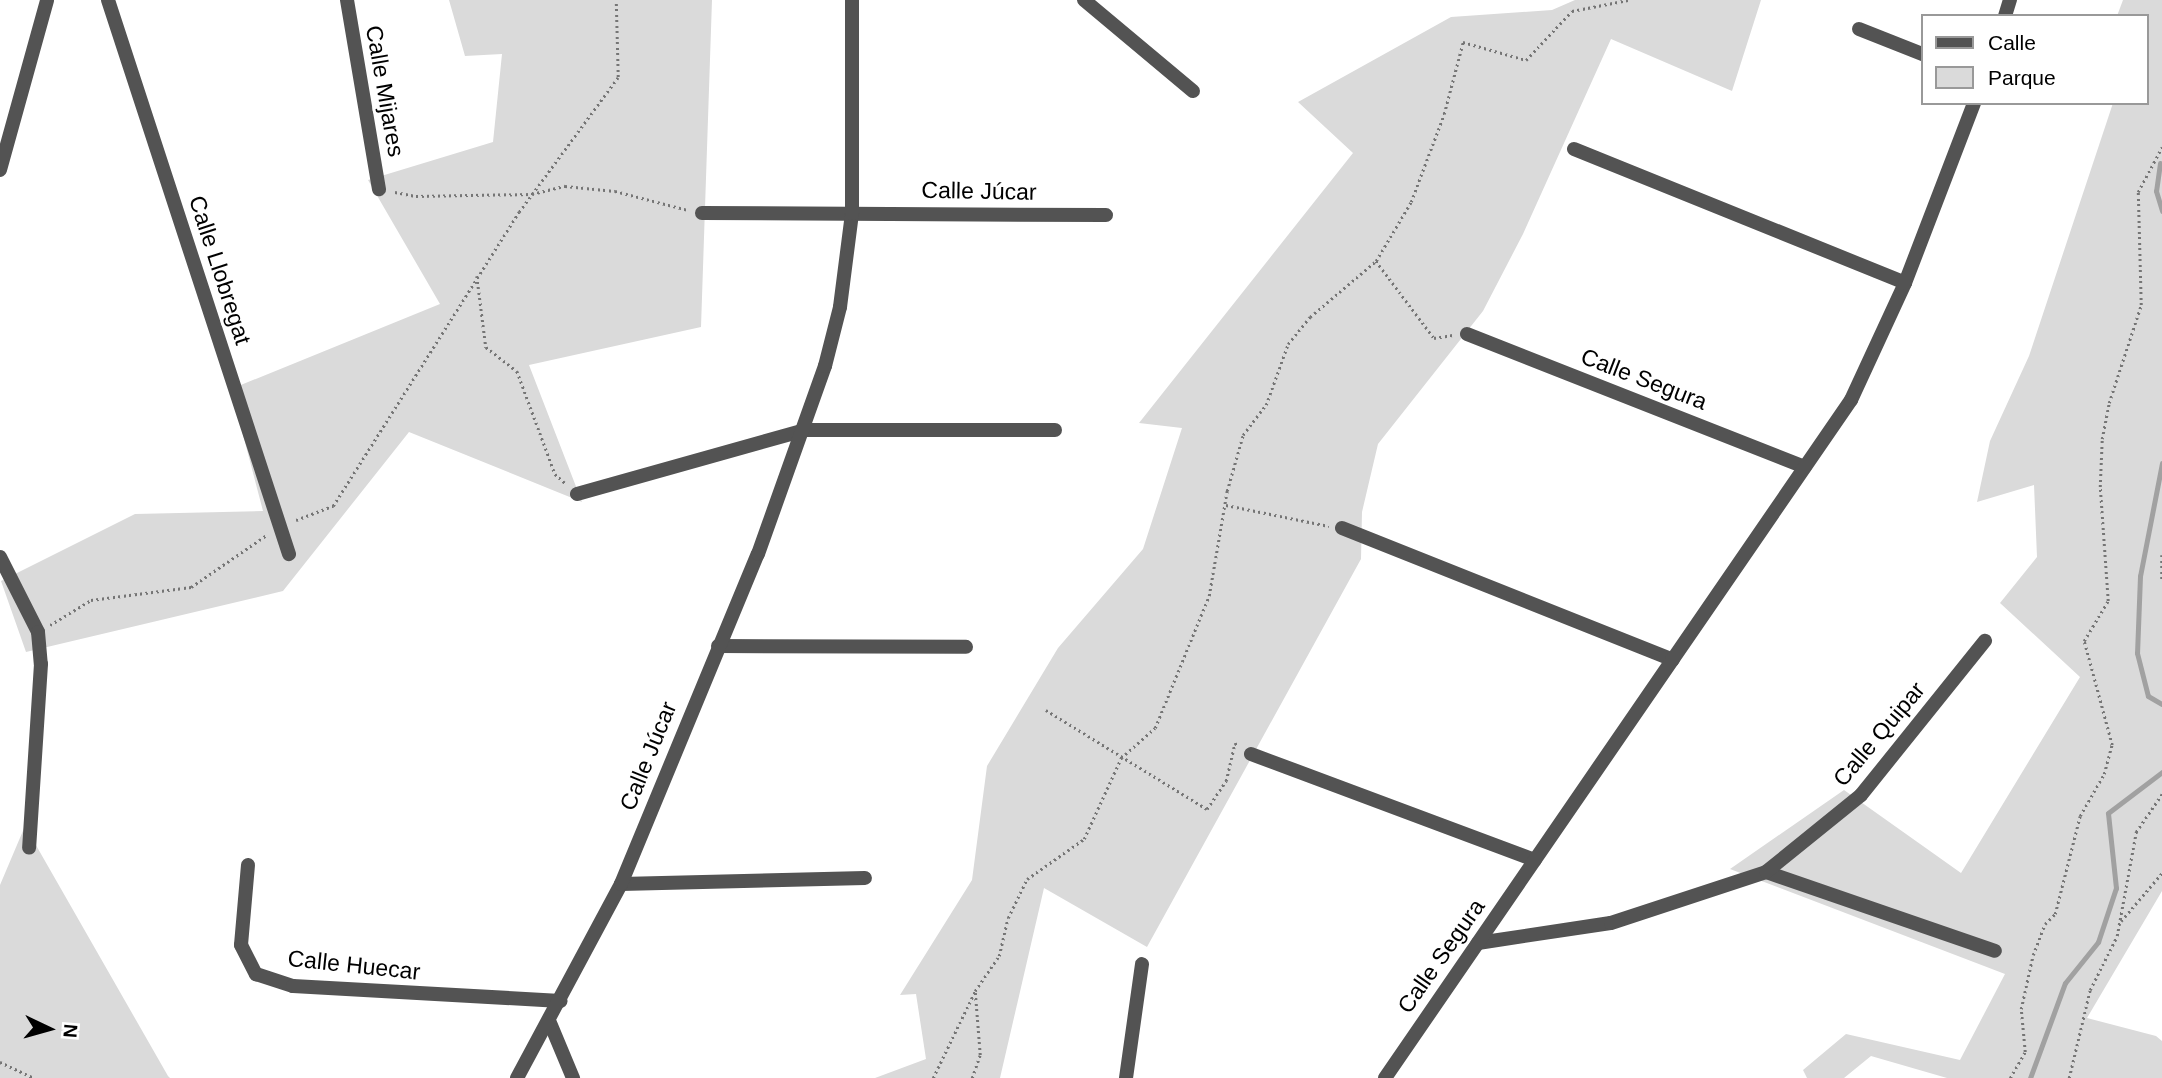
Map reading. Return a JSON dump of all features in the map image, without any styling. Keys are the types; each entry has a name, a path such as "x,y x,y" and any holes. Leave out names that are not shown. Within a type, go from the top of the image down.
{"street":[{"path":"0,170 47,0"},
{"name":"Calle Llobregat","path":"108,0 289,554"},
{"name":"Calle Mijares","path":"347,0 379,190"},
{"name":"Calle Júcar","path":"517,1078 550,1023 621,884 804,430 840,307 852,213 852,0"},
{"path":"1084,0 1193,91"},
{"path":"1859,29 1920,53"},
{"name":"Calle Segura","path":"1385,1078 1851,400 1905,283 1973,105"},
{"path":"1574,149 1905,283"},
{"name":"Calle Júcar","path":"702,213 1106,215"},
{"name":"Calle Segura","path":"1467,334 1805,467"},
{"path":"577,494 804,430 1055,430"},
{"path":"1342,528 1673,660"},
{"path":"0,557 38,632 41,664 29,848"},
{"name":"Calle Quipar","path":"1478,943 1611,923 1766,872 1861,795 1985,641"},
{"path":"718,646 966,647"},
{"path":"1251,754 1535,860"},
{"name":"Calle Huecar","path":"248,865 241,945 256,974 293,986 561,1001"},
{"path":"1766,872 1995,951"},
{"path":"621,884 865,877"},
{"path":"1126,1078 1142,964"},
{"path":"550,1023 573,1078"}],"path":[{"path":"38,632 91,600 191,587 279,526 332,506 477,276 532,194 618,77 616,0"},
{"path":"933,1078 975,991 999,956 1008,918 1027,878 1084,839 1121,758 1155,728 1209,596 1225,505 1243,435 1266,405 1288,344 1310,317 1376,261 1411,202 1432,150 1463,42 1525,60 1572,10 1628,0"},
{"path":"2010,1078 2025,1052 2021,1009 2033,955 2045,924 2056,914 2080,816 2104,774 2112,745 2084,641 2108,601 2099,487 2102,439 2109,403 2141,304 2137,192 2162,147"},
{"path":"379,190 416,196 532,194 565,186 615,191 702,213"},
{"path":"1376,261 1434,338 1467,334"},
{"path":"477,276 486,346 517,371 555,474 577,494"},
{"path":"1225,505 1342,528"},
{"path":"2162,555 2162,581"},
{"path":"1046,710 1121,758 1186,792 1208,809 1227,781 1236,743 1251,754"},
{"path":"2069,1078 2090,990 2120,923 2136,832 2162,794"},
{"path":"2120,923 2162,873"},
{"path":"972,1078 980,1055 975,991"},
{"path":"0,1062 35,1078"}],"green space":[{"path":"449,0 712,0 701,327 529,365 582,502 409,432 283,591 26,652 1,581 135,514 263,511 231,389 440,304 368,180 493,142 502,54 465,56"},
{"path":"1575,0 1761,0 1732,91 1611,39 1523,234 1483,311 1378,444 1362,512 1361,559 1147,947 1044,888 1000,1078 875,1078 926,1059 916,994 900,995 972,880 987,766 1058,648 1143,549 1182,428 1139,423 1353,153 1298,102 1451,17 1552,10"},
{"path":"2123,0 2162,0 2162,891 2087,1018 2156,1036 2162,1041 2162,1078 1947,1078 1871,1056 1844,1078 1807,1078 1803,1070 1846,1034 1960,1060 2005,974 1730,869 1844,790 1961,873 2080,677 2000,603 2037,557 2034,485 1977,502 1990,441 2029,356 2112,105 2148,105 2148,14 2118,14"},
{"path":"25,826 170,1078 0,1078 0,885"}],"waterway":[{"path":"2160,163 2156,191 2162,211"},
{"path":"2162,463 2140,576 2137,653 2148,696 2162,704"},
{"path":"2030,1078 2065,983 2098,942 2116,888 2108,813 2162,772"}]}
